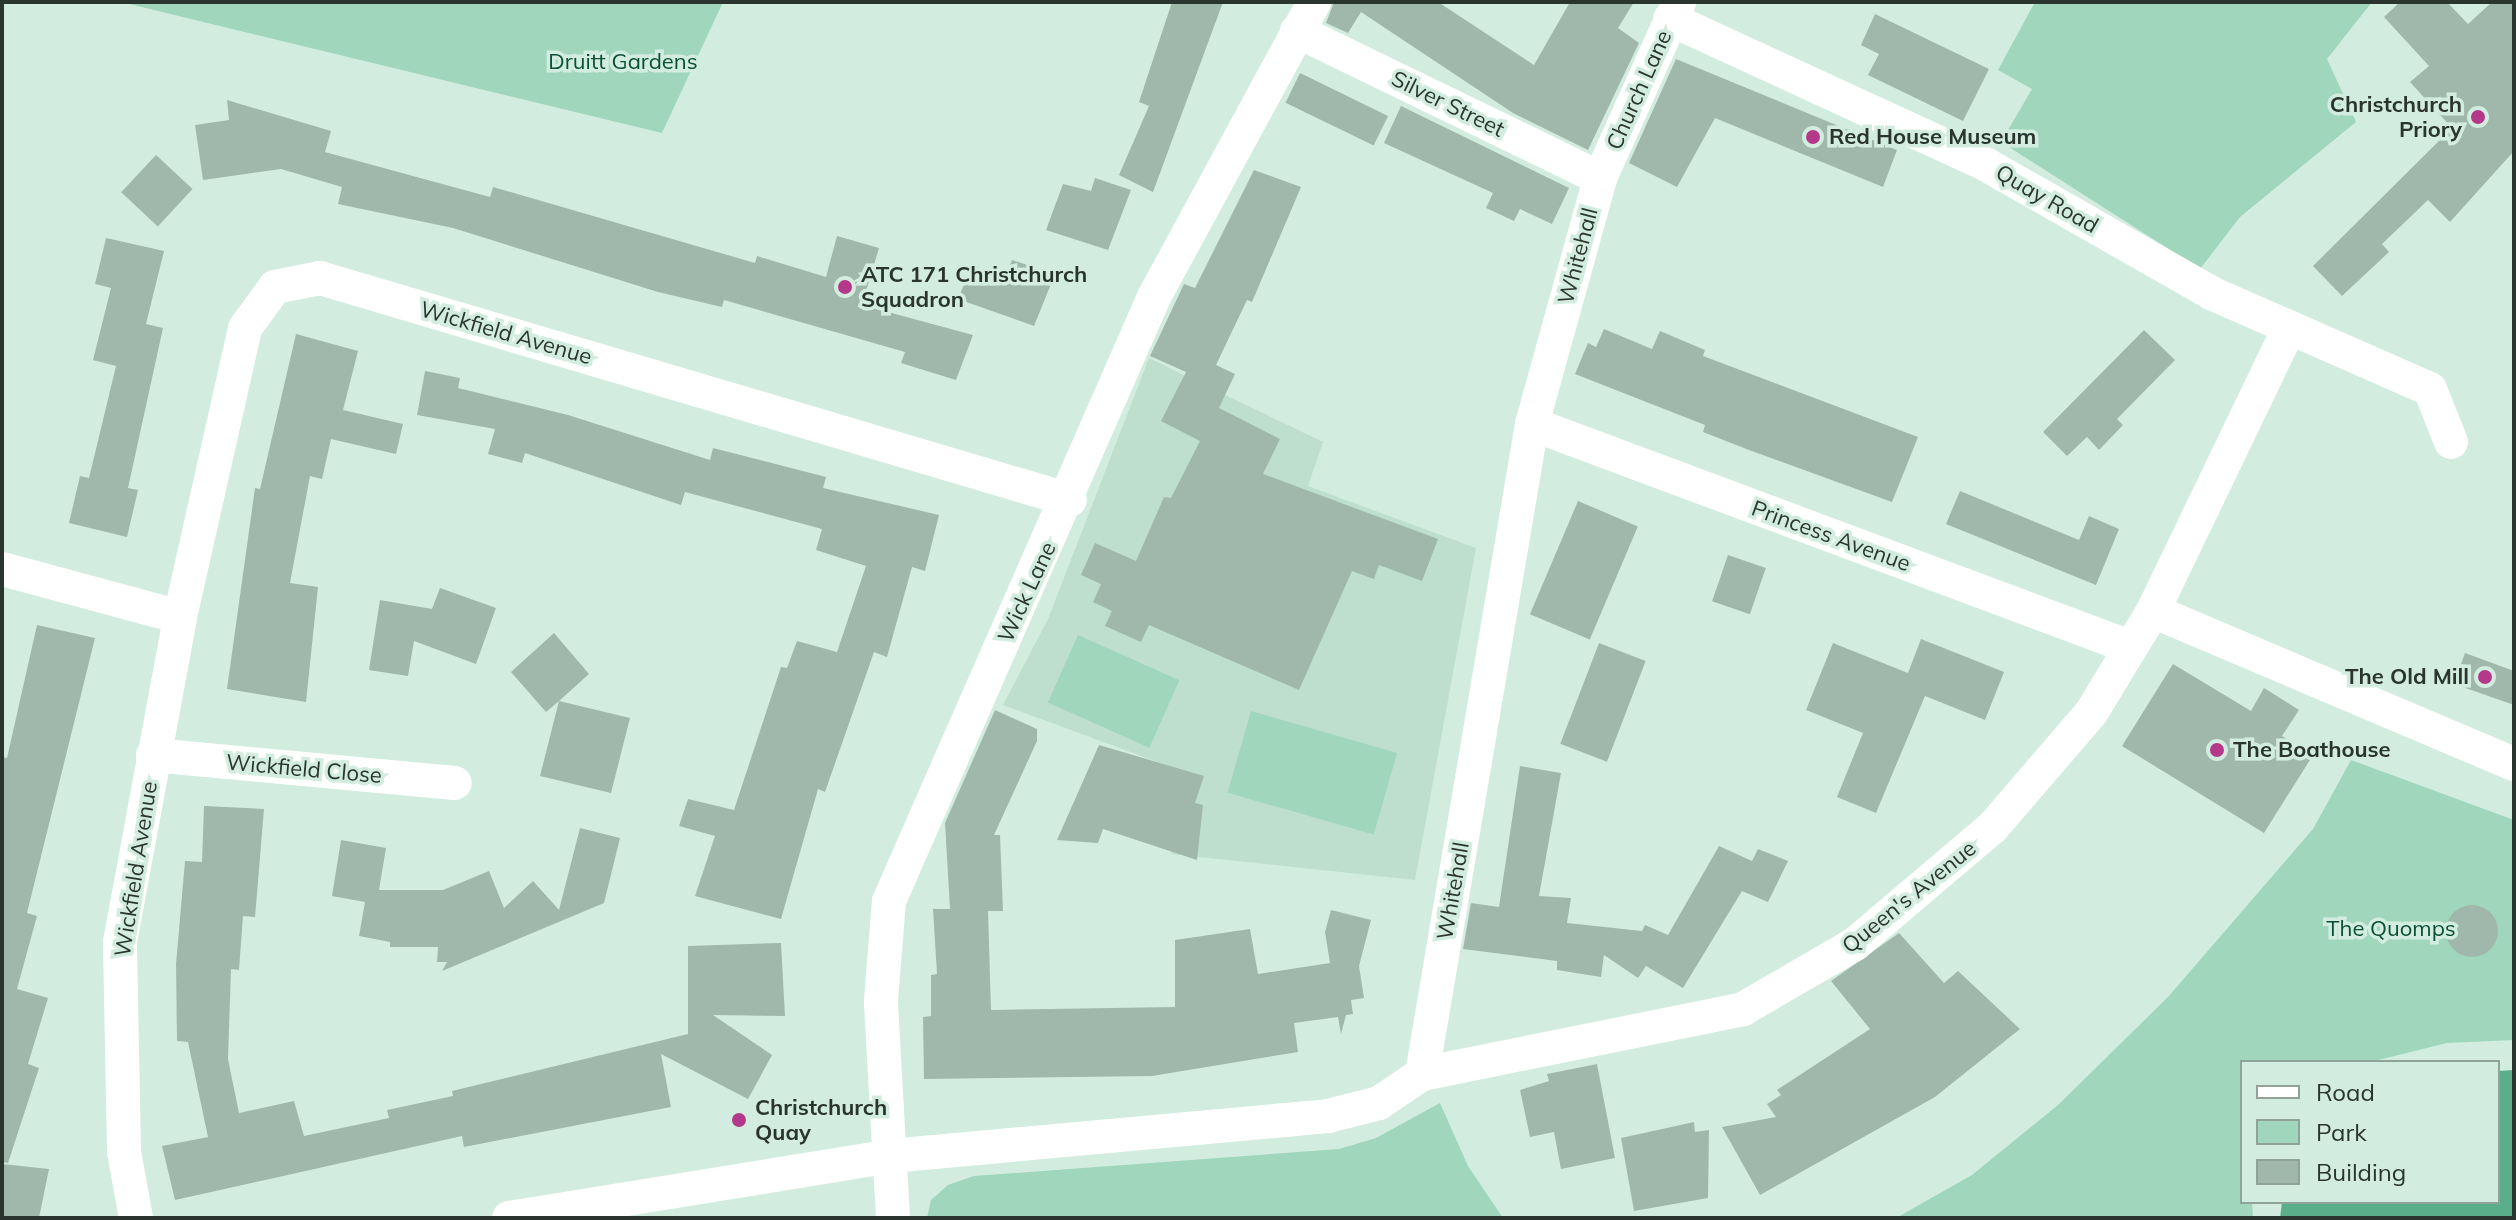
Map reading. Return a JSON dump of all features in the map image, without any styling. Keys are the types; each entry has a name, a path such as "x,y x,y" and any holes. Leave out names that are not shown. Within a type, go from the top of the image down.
{"street":[{"name":"Church Lane","path":"1600,178 1675,10"},
{"name":"Quay Road","path":"1675,10 1987,165 2211,293 2430,389 2451,442"},
{"name":"Silver Street","path":"1305,16 1600,178"},
{"name":"Wick Lane","path":"893,1218 881,1000 889,901 918,824 1070,500 1154,297 1305,16"},
{"name":"Whitehall","path":"1422,1074 1532,424 1600,178"},
{"name":"Wickfield Avenue","path":"136,1218 124,1152 120,942 180,617 245,328 275,287 320,278 1070,500"},
{"path":"2130,647 2153,611 2289,328"},
{"name":"Princess Avenue","path":"1532,424 2130,647"},
{"path":"2,569 180,617"},
{"path":"2153,611 2514,764"},
{"name":"Queen's Avenue","path":"1422,1074 1743,1009 1855,944 1992,828 2091,713 2130,647"},
{"name":"Wickfield Close","path":"153,755 455,783"},
{"path":"509,1218 890,1156 1328,1116 1379,1103 1422,1074"}],"shaded area":[{"path":"1149,358 1323,442 1308,486 1476,548 1415,880 1171,854 1190,774 1003,705 1048,619"},
{"path":"2514,1070 2514,1218 2280,1218 2282,1204 2500,1204 2500,1071"}],"green space":[{"name":"Druitt Gardens","path":"121,2 723,2 662,133"},
{"path":"2035,2 2372,2 2327,59 2356,122 2240,217 2200,269 2001,142 2032,89 1998,70"},
{"path":"1078,635 1179,680 1149,748 1048,703"},
{"path":"1251,711 1397,753 1374,835 1228,793"},
{"name":"The Quomps","path":"2351,760 2514,820 2514,1040 2447,1043 2378,1060 2240,1060 2240,1204 2252,1204 2253,1218 1896,1218 1972,1175 2058,1105 2168,997 2313,829"},
{"path":"1440,1103 1468,1166 1503,1218 927,1218 931,1200 948,1185 974,1176 1339,1149 1376,1138"}],"building":[{"path":"1172,2 1223,2 1153,192 1119,175 1149,106 1139,102"},
{"path":"1334,2 1438,2 1534,65 1570,2 1634,2 1618,28 1639,43 1588,150 1513,113 1361,12 1348,33 1326,23"},
{"path":"2400,2 2447,2 2468,24 2492,2 2514,2 2514,151 2450,222 2428,200 2382,244 2389,252 2342,296 2313,266 2452,128 2410,82 2429,66 2384,17"},
{"path":"1875,14 1989,69 1963,121 1868,75 1879,54 1861,45"},
{"path":"1676,59 1897,150 1883,187 1715,118 1677,187 1629,163"},
{"path":"1300,73 1388,116 1374,146 1286,103"},
{"path":"227,100 331,131 325,152 490,197 493,187 755,263 757,256 826,277 837,236 879,248 862,305 973,335 956,380 901,363 905,352 724,300 722,307 658,292 453,228 338,204 342,187 281,169 203,180 195,125 229,120"},
{"path":"1401,106 1569,188 1552,224 1520,209 1514,221 1486,208 1493,193 1384,143"},
{"path":"156,155 193,189 158,226 121,192"},
{"path":"1254,170 1301,187 1252,302 1247,300 1216,365 1235,374 1219,408 1280,439 1263,474 1438,539 1422,581 1379,565 1374,579 1352,571 1299,690 1149,625 1141,642 1105,626 1112,611 1093,602 1101,584 1081,575 1095,543 1136,561 1164,497 1171,498 1200,441 1161,421 1186,372 1150,356 1184,284 1195,288"},
{"path":"1095,178 1131,190 1108,250 1046,230 1063,184 1091,191"},
{"path":"106,238 164,251 146,324 163,328 128,488 138,490 127,537 69,523 80,476 89,478 116,366 93,360 111,288 95,284"},
{"path":"1012,260 1055,274 1034,326 958,299 972,265 1005,278"},
{"path":"1604,329 1652,349 1660,331 1705,350 1703,356 1918,437 1892,502 1703,432 1705,425 1575,374 1588,343 1596,347"},
{"path":"2144,330 2175,360 2117,419 2123,425 2099,450 2087,437 2067,456 2043,432"},
{"path":"296,334 358,351 343,410 403,424 396,454 331,439 322,479 310,476 290,583 318,587 306,702 227,689 255,488 260,489"},
{"path":"425,371 460,378 458,388 568,415 710,460 713,448 826,477 823,488 939,515 925,571 912,567 887,657 874,652 825,792 818,789 781,919 695,896 715,836 679,826 688,799 734,810 781,667 787,668 797,641 837,652 866,566 816,550 822,529 685,492 681,505 525,453 522,463 488,454 495,429 417,415"},
{"path":"1960,491 2079,540 2089,516 2119,529 2096,585 1946,524"},
{"path":"1578,501 1638,526 1590,640 1530,614"},
{"path":"1728,555 1766,568 1750,614 1712,601"},
{"path":"440,588 496,608 476,664 414,641 408,676 369,670 380,600 432,609"},
{"path":"37,625 95,638 27,913 37,916 17,989 48,998 28,1064 39,1068 8,1163 2,1162 2,757 7,758"},
{"path":"554,633 589,674 546,712 511,672"},
{"path":"1921,639 2004,672 1985,720 1925,696 1876,813 1837,797 1863,733 1806,710 1833,643 1908,673"},
{"path":"1599,643 1646,661 1607,762 1560,744"},
{"name":"The Old Mill","path":"2465,653 2514,671 2514,705 2454,684"},
{"name":"The Boathouse","path":"2173,664 2251,711 2264,688 2299,710 2282,736 2313,755 2264,833 2122,746"},
{"path":"559,701 630,718 611,793 540,776"},
{"path":"995,710 1037,729 1037,741 994,835 1000,835 1003,911 988,911 991,1010 1175,1007 1175,940 1250,929 1258,974 1330,963 1325,932 1331,910 1371,920 1359,966 1364,998 1351,1000 1353,1014 1346,1015 1341,1034 1338,1017 1294,1023 1298,1052 1152,1076 924,1079 923,1017 931,1016 931,975 937,974 933,909 950,909 945,823"},
{"path":"1099,745 1204,776 1195,803 1203,805 1197,860 1103,829 1098,843 1057,840"},
{"path":"1520,766 1561,773 1539,896 1571,898 1567,923 1642,931 1645,925 1668,935 1719,846 1752,861 1758,849 1788,861 1768,902 1742,891 1683,988 1646,966 1638,978 1604,955 1601,977 1557,970 1557,961 1463,949 1471,903 1499,907"},
{"path":"204,806 264,809 255,917 243,916 239,970 231,969 228,1059 239,1113 294,1101 304,1136 389,1118 387,1110 453,1096 452,1091 688,1034 688,946 781,943 785,1016 713,1015 772,1055 748,1099 661,1054 671,1107 464,1147 462,1136 175,1200 162,1146 208,1137 188,1042 177,1041 176,964 185,861 202,862"},
{"path":"580,828 620,838 604,903 442,971 447,962 437,962 438,947 390,947 390,942 359,936 365,902 332,896 341,840 386,848 379,890 443,890 489,871 504,908 533,881 559,910"},
{"path":"2472,905 2490,913 2498,931 2490,949 2472,957 2454,949 2446,931 2454,913"},
{"path":"1899,933 1944,983 1958,971 2020,1029 1935,1097 1760,1195 1722,1127 1776,1117 1767,1104 1781,1095 1777,1090 1870,1029 1831,981"},
{"path":"1597,1064 1615,1158 1561,1169 1554,1132 1530,1137 1520,1090 1549,1081 1547,1074"},
{"path":"1694,1122 1695,1132 1709,1130 1708,1198 1634,1211 1621,1138"},
{"path":"2,1164 49,1169 39,1218 2,1218"}],"place":[{"name":"Christchurch Priory","path":"2478,117"},
{"name":"Red House Museum","path":"1813,137"},
{"name":"ATC 171 Christchurch Squadron","path":"845,287"},
{"name":"The Old Mill","path":"2485,677"},
{"name":"The Boathouse","path":"2217,750"},
{"name":"Christchurch Quay","path":"739,1120"}]}
